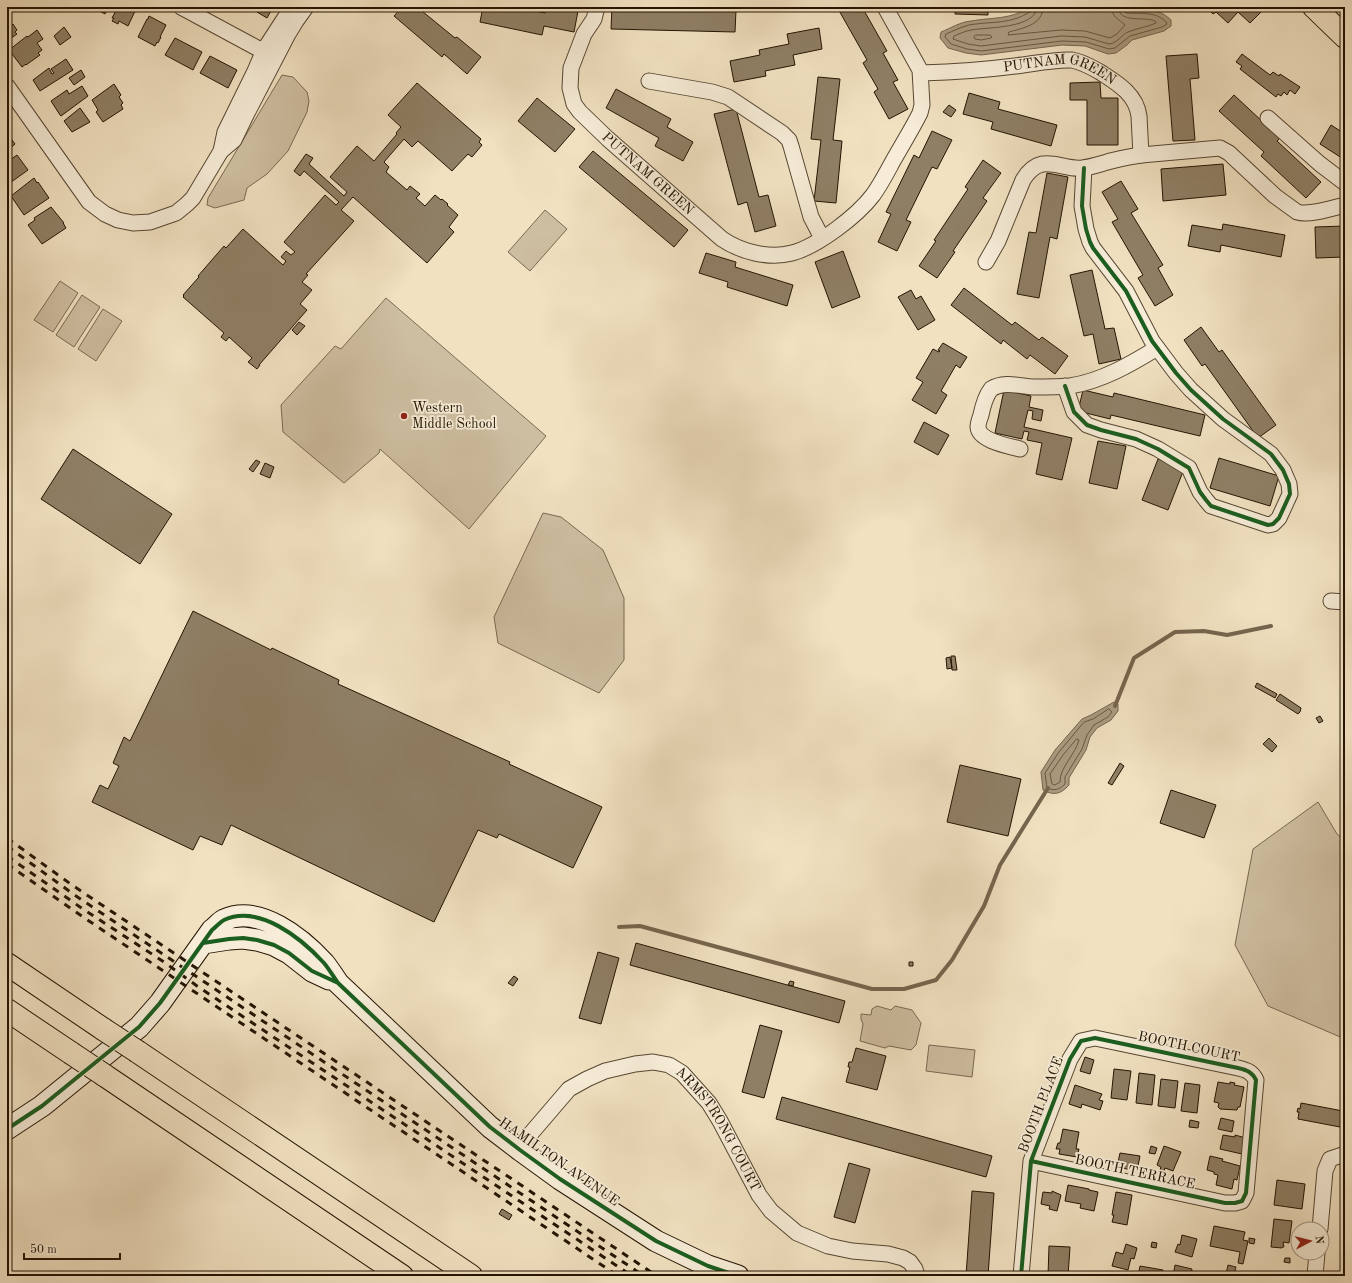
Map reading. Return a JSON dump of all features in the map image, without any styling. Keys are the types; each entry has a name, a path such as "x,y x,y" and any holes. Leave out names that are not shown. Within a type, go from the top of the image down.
{"main road":[{"path":"1314,7 1345,37"},
{"name":"HAMILTON AVENUE","path":"7,1129 42,1106 139,1028 160,1003 212,930 223,920 236,917 258,917 285,930 307,947 324,963 338,983 490,1126 520,1150 560,1179 656,1240 708,1266 738,1276"},
{"path":"7,964 472,1276"},
{"path":"7,1010 402,1276"}],"street":[{"path":"181,7 257,48 270,53"},
{"path":"270,53 292,7"},
{"path":"7,86 89,202 105,214 118,220 133,223 150,222 176,213 193,198 221,151 225,132 255,71 306,7"},
{"name":"PUTNAM GREEN","path":"597,7 594,19 584,34 571,68 571,94 574,104 580,112 608,139 729,244 754,253 787,254 798,251 822,238 842,225 860,210 880,185 920,113 922,105 921,73 885,7"},
{"name":"PUTNAM GREEN","path":"921,73 994,68 1067,60 1080,62 1093,68 1122,86 1133,98 1139,116 1141,155"},
{"path":"649,81 712,92 728,97 786,136 791,146 811,217 822,238"},
{"path":"1268,118 1320,164 1345,183"},
{"path":"986,262 998,241 1023,180 1028,172 1037,166 1046,164 1084,168 1121,158 1141,155 1220,148 1229,153 1275,196 1297,212 1309,213 1345,205"},
{"path":"1065,386 1074,412 1087,425 1136,439 1158,449 1186,466 1194,477 1203,497 1215,508 1266,524 1273,524 1279,518 1290,494 1289,484 1283,470 1271,454 1232,426 1204,402 1184,382 1157,348 1126,291 1093,248 1086,229 1082,206 1084,168"},
{"path":"1020,449 992,442 979,431 978,426 984,401 988,392 995,386 1003,384 1042,387 1065,386 1091,381 1137,360 1157,348"},
{"name":"BOOTH COURT","path":"1081,1041 1095,1038 1106,1040 1248,1070 1254,1076 1256,1080 1246,1194 1242,1201 1235,1203"},
{"name":"BOOTH PLACE","path":"1021,1276 1031,1161 1070,1059 1081,1041"},
{"name":"ARMSTRONG COURT","path":"520,1150 527,1138 570,1089 588,1078 605,1071 635,1064 653,1062 669,1065 682,1073 710,1104 735,1148 759,1196 770,1211 796,1233 828,1246 852,1251 888,1254 903,1258 910,1262 915,1269 917,1276"},
{"path":"1321,1221 1325,1171 1330,1159 1342,1155"},
{"name":"BOOTH TERRACE","path":"1031,1161 1225,1203 1235,1203"},
{"path":"1315,1276 1316,1261"}],"shaded area":[{"path":"282,75 293,77 307,92 309,101 307,112 288,151 267,174 247,188 244,200 215,208 207,205 208,198"},
{"path":"545,210 567,229 530,271 508,252"},
{"path":"60,281 78,293 53,332 34,320"},
{"path":"82,295 100,307 74,347 56,335"},
{"path":"386,298 546,436 469,529 380,449 379,453 344,483 283,432 281,405 335,346 341,349"},
{"path":"103,309 122,321 96,361 78,349"},
{"path":"543,513 561,517 603,550 624,598 624,660 599,693 498,643 494,617"},
{"path":"1318,802 1337,834 1345,841 1345,1039 1268,1006 1235,945 1253,849"},
{"path":"877,1006 891,1010 895,1006 912,1010 921,1023 916,1045 911,1050 889,1046 885,1048 860,1041 863,1024 861,1014 871,1015 872,1009"},
{"path":"929,1045 975,1050 972,1077 926,1071"}],"water":[{"path":"1031,7 1124,7 1136,10 1158,12 1171,20 1171,26 1164,31 1132,40 1116,53 1108,54 1085,46 1062,45 981,55 948,48 940,38 941,32 956,25 1008,16"},
{"path":"1114,702 1118,704 1118,711 1111,720 1097,728 1090,737 1086,750 1069,778 1069,785 1057,793 1051,793 1043,790 1041,772 1055,750 1082,719"}],"building":[{"path":"91,7 108,7 105,14 94,8 94,11 90,9"},
{"path":"118,7 131,7 136,9 128,26 119,21 118,24 112,21"},
{"path":"253,7 273,7 267,18 257,12 258,10"},
{"path":"402,7 417,7 481,57 467,74 444,54 442,57 394,16"},
{"path":"483,7 516,7 545,13 546,7 561,7 578,11 574,32 544,26 542,35 480,22"},
{"path":"612,7 736,10 735,32 611,29"},
{"path":"837,7 862,7 887,51 883,53 898,80 893,82 908,109 889,119 874,92 878,89 863,63 867,60"},
{"path":"956,7 988,7 988,15 955,14"},
{"path":"1206,7 1266,7 1250,23 1238,12 1228,23 1216,12 1213,14"},
{"path":"149,16 166,25 158,43 157,42 155,46 138,37"},
{"path":"7,21 11,26 13,24 17,30 15,32 17,34 7,41"},
{"path":"64,27 71,37 60,45 54,36"},
{"path":"819,28 822,49 793,55 795,65 765,71 766,76 734,82 730,61 760,55 759,50 789,44 787,34"},
{"path":"37,30 43,39 37,43 42,50 38,53 40,55 22,67 9,50"},
{"path":"175,38 202,52 193,70 165,55"},
{"path":"1197,54 1199,78 1190,79 1195,140 1173,141 1166,56"},
{"path":"1242,54 1270,75 1273,72 1279,76 1280,74 1300,87 1295,94 1290,90 1287,95 1284,92 1281,96 1278,94 1276,97 1240,69 1242,66 1236,62"},
{"path":"210,56 237,70 228,88 200,73"},
{"path":"66,59 73,70 40,91 33,80 49,68 52,74 54,73 51,69"},
{"path":"81,70 85,77 74,85 69,78"},
{"path":"818,77 840,79 833,140 842,141 836,203 814,201 821,140 811,139"},
{"path":"1100,82 1101,98 1118,98 1118,145 1087,145 1087,100 1070,100 1070,83"},
{"path":"417,83 481,139 479,142 482,145 472,157 468,154 452,171 418,141 412,147 404,139 384,162 389,167 386,172 407,190 410,186 420,194 416,198 425,206 435,195 448,204 447,205 458,215 449,227 454,232 427,263 353,197 341,210 354,221 306,274 308,275 302,282 312,290 300,304 307,310 257,369 248,362 252,358 229,337 226,341 221,337 224,333 183,297 183,295 224,246 226,248 243,229 283,265 286,261 281,257 286,251 291,255 295,252 284,242 325,195 336,205 339,202 304,171 300,176 294,171 306,154 313,158 309,164 344,196 347,192 330,177 357,146 374,161 397,134 396,133 401,127 388,115"},
{"path":"114,84 121,95 119,97 123,103 121,105 123,109 103,122 96,112 98,110 92,100"},
{"path":"82,86 88,96 61,116 51,101 67,90 69,94"},
{"path":"616,89 671,119 667,127 693,142 683,161 655,146 659,138 606,108"},
{"path":"969,93 1000,102 998,109 1057,125 1051,146 991,129 993,122 963,114"},
{"path":"1234,95 1280,138 1277,141 1321,182 1306,198 1261,156 1264,152 1219,111"},
{"path":"537,98 575,129 555,152 518,121"},
{"path":"949,105 956,110 951,117 943,112"},
{"path":"80,108 90,122 72,132 64,121"},
{"path":"736,109 759,197 768,195 776,226 755,232 747,202 738,205 714,114"},
{"path":"1331,125 1345,134 1345,160 1320,144"},
{"path":"932,131 952,140 937,169 932,167 906,220 911,222 897,251 878,242 891,214 886,212 914,155 919,158"},
{"path":"7,133 15,144 7,151"},
{"path":"593,151 688,230 674,247 579,167"},
{"path":"17,155 28,170 7,185 7,162"},
{"path":"983,160 1001,173 983,198 987,201 953,251 955,252 937,278 919,266 936,241 934,240 968,189 965,187"},
{"path":"1223,164 1226,195 1163,201 1161,169"},
{"path":"1047,173 1068,177 1057,239 1050,237 1039,298 1017,294 1029,232 1036,233"},
{"path":"34,178 49,198 24,215 11,196"},
{"path":"1121,181 1138,209 1131,213 1163,265 1158,268 1173,295 1155,306 1138,278 1143,275 1112,222 1118,219 1102,192"},
{"path":"51,207 64,223 66,228 42,244 28,225 35,220 34,218"},
{"path":"1223,224 1285,235 1281,257 1221,245 1220,252 1188,246 1192,225 1222,230"},
{"path":"1345,226 1345,257 1316,258 1315,227"},
{"path":"843,251 860,297 832,308 815,262"},
{"path":"706,253 736,262 735,267 793,285 787,306 727,287 728,282 699,273"},
{"path":"1092,270 1105,329 1114,328 1121,359 1099,364 1093,334 1084,336 1070,275"},
{"path":"964,288 1012,325 1015,322 1039,340 1042,337 1068,356 1055,374 1030,355 1027,359 1003,340 1001,344 951,305"},
{"path":"911,290 916,299 921,296 935,320 918,330 898,297"},
{"path":"299,322 305,326 297,335 292,330"},
{"path":"1201,327 1219,352 1222,350 1276,425 1258,438 1205,364 1202,366 1184,340"},
{"path":"943,343 967,357 960,368 956,365 941,391 947,395 936,414 912,400 923,382 916,378 933,349 939,352 940,351 938,350"},
{"path":"1004,390 1031,396 1029,407 1043,410 1041,421 1032,419 1033,411 1028,410 1024,427 1072,438 1062,480 1036,474 1042,443 1027,440 1029,432 1024,431 1022,439 995,433"},
{"path":"1083,390 1113,397 1114,393 1205,415 1200,436 1111,415 1110,419 1078,411"},
{"path":"924,422 949,435 938,455 914,442"},
{"path":"1098,441 1126,446 1117,489 1089,483"},
{"path":"73,449 172,514 140,564 41,499"},
{"path":"1219,458 1279,476 1270,506 1210,488"},
{"path":"1158,459 1184,469 1168,510 1142,500"},
{"path":"256,460 260,462 253,472 249,469"},
{"path":"265,463 274,467 270,478 260,474"},
{"path":"193,611 271,650 272,648 339,680 338,684 510,762 509,764 602,807 573,868 499,834 497,838 478,830 434,922 231,825 222,845 200,836 193,850 92,802 100,785 108,789 119,766 113,763 124,737 130,741"},
{"path":"951,656 955,656 957,670 952,670"},
{"path":"950,657 952,668 947,669 946,658"},
{"path":"1257,683 1277,694 1275,698 1255,687"},
{"path":"1280,694 1301,708 1298,714 1276,700"},
{"path":"1320,716 1323,721 1319,723 1316,718"},
{"path":"1269,738 1277,746 1272,752 1263,744"},
{"path":"1120,763 1124,766 1112,785 1108,783"},
{"path":"960,765 1021,779 1008,836 947,822"},
{"path":"1171,790 1216,805 1204,838 1160,823"},
{"path":"636,943 845,1001 839,1023 630,965"},
{"path":"598,952 619,958 601,1024 579,1018"},
{"path":"909,962 913,962 913,966 909,966"},
{"path":"514,976 518,979 513,986 508,983"},
{"path":"790,981 794,982 793,986 788,985"},
{"path":"760,1025 782,1031 764,1098 742,1092"},
{"path":"856,1048 886,1056 877,1090 846,1082 850,1067 848,1067 849,1062 852,1062"},
{"path":"1085,1057 1094,1060 1090,1074 1080,1071"},
{"path":"1114,1069 1131,1071 1127,1100 1111,1098"},
{"path":"1139,1073 1155,1075 1152,1105 1136,1103"},
{"path":"1161,1079 1178,1081 1175,1108 1158,1106"},
{"path":"1218,1082 1230,1084 1230,1082 1235,1083 1234,1085 1244,1087 1240,1107 1238,1107 1237,1110 1220,1109 1218,1107 1219,1103 1214,1102"},
{"path":"1185,1083 1200,1085 1197,1113 1181,1111"},
{"path":"1075,1085 1102,1094 1099,1100 1103,1101 1100,1110 1082,1104 1081,1108 1069,1104"},
{"path":"782,1097 992,1156 986,1177 776,1119"},
{"path":"1301,1103 1343,1111 1342,1117 1344,1118 1344,1121 1341,1121 1340,1127 1298,1119 1299,1112 1297,1112 1298,1108 1300,1109"},
{"path":"1221,1118 1234,1121 1232,1132 1218,1129"},
{"path":"1190,1120 1199,1122 1198,1128 1189,1127"},
{"path":"1063,1129 1079,1132 1076,1149 1079,1149 1077,1157 1059,1154 1060,1149 1056,1149 1058,1143 1060,1143"},
{"path":"1223,1135 1235,1137 1235,1135 1246,1138 1242,1154 1220,1149"},
{"path":"1151,1146 1157,1148 1155,1154 1149,1153"},
{"path":"1164,1146 1181,1152 1173,1171 1165,1168 1164,1171 1160,1170 1161,1167 1157,1165"},
{"path":"1120,1153 1140,1156 1137,1171 1117,1167"},
{"path":"1210,1156 1223,1159 1222,1161 1240,1166 1237,1180 1234,1179 1232,1189 1216,1185 1218,1175 1207,1170"},
{"path":"849,1163 870,1169 855,1223 834,1217"},
{"path":"1277,1180 1305,1184 1302,1209 1274,1205"},
{"path":"1068,1185 1098,1192 1094,1211 1080,1208 1081,1204 1065,1201"},
{"path":"972,1191 994,1193 988,1276 966,1276"},
{"path":"1052,1191 1061,1195 1057,1211 1049,1209 1050,1206 1041,1204 1043,1192 1052,1193"},
{"path":"1116,1192 1132,1195 1127,1225 1112,1222"},
{"path":"502,1209 512,1215 509,1220 499,1214"},
{"path":"1274,1219 1292,1221 1290,1221 1289,1243 1283,1242 1284,1247 1282,1248 1271,1247"},
{"path":"1214,1226 1245,1232 1243,1240 1248,1241 1243,1264 1238,1263 1240,1252 1210,1246"},
{"path":"1182,1235 1197,1239 1192,1257 1175,1252 1178,1244 1180,1245"},
{"path":"1249,1238 1255,1239 1254,1244 1249,1243"},
{"path":"1152,1242 1157,1243 1156,1248 1151,1247"},
{"path":"1126,1244 1137,1248 1134,1259 1131,1258 1128,1270 1112,1266 1116,1252 1123,1254"},
{"path":"1049,1246 1070,1247 1068,1276 1048,1276"},
{"path":"1285,1258 1290,1258 1290,1263 1284,1262"},
{"path":"1175,1265 1192,1269 1191,1276 1173,1276"},
{"path":"1228,1265 1236,1267 1234,1275 1226,1274"},
{"path":"1140,1266 1163,1270 1162,1276 1138,1276"}],"waterway":[{"path":"1115,706 1134,658 1175,632 1204,631 1227,635 1271,626"},
{"path":"619,927 640,926 872,989 904,989 936,980 952,960 984,906 1000,865 1048,788"}],"railway":[{"path":"7,838 72,885 657,1276"},
{"path":"7,846 76,896 644,1276"},
{"path":"7,856 197,986 632,1276"},
{"path":"7,864 86,919 618,1276"}],"cycle path":[{"path":"1065,386 1074,412 1087,425 1136,439 1158,449 1189,468 1200,492 1211,506 1268,525 1273,524 1279,518 1290,494 1289,484 1283,470 1271,454 1223,419 1191,390 1176,373 1152,341 1126,291 1093,248 1086,229 1082,206 1084,168"},
{"path":"7,1129 42,1106 139,1027 160,1003 212,930 220,923 224,920 237,916 251,916 278,926 304,943 324,963 338,983 490,1127 520,1150 560,1179 656,1241 708,1266 738,1276"},
{"path":"203,943 243,938 257,940 274,945 289,953 312,971 336,982"},
{"path":"1021,1276 1031,1161 1070,1059 1081,1041 1095,1038 1238,1068 1249,1072 1256,1080 1246,1193 1242,1201 1225,1203 1031,1161"}],"place":[{"name":"Western Middle School","path":"404,416"}]}
